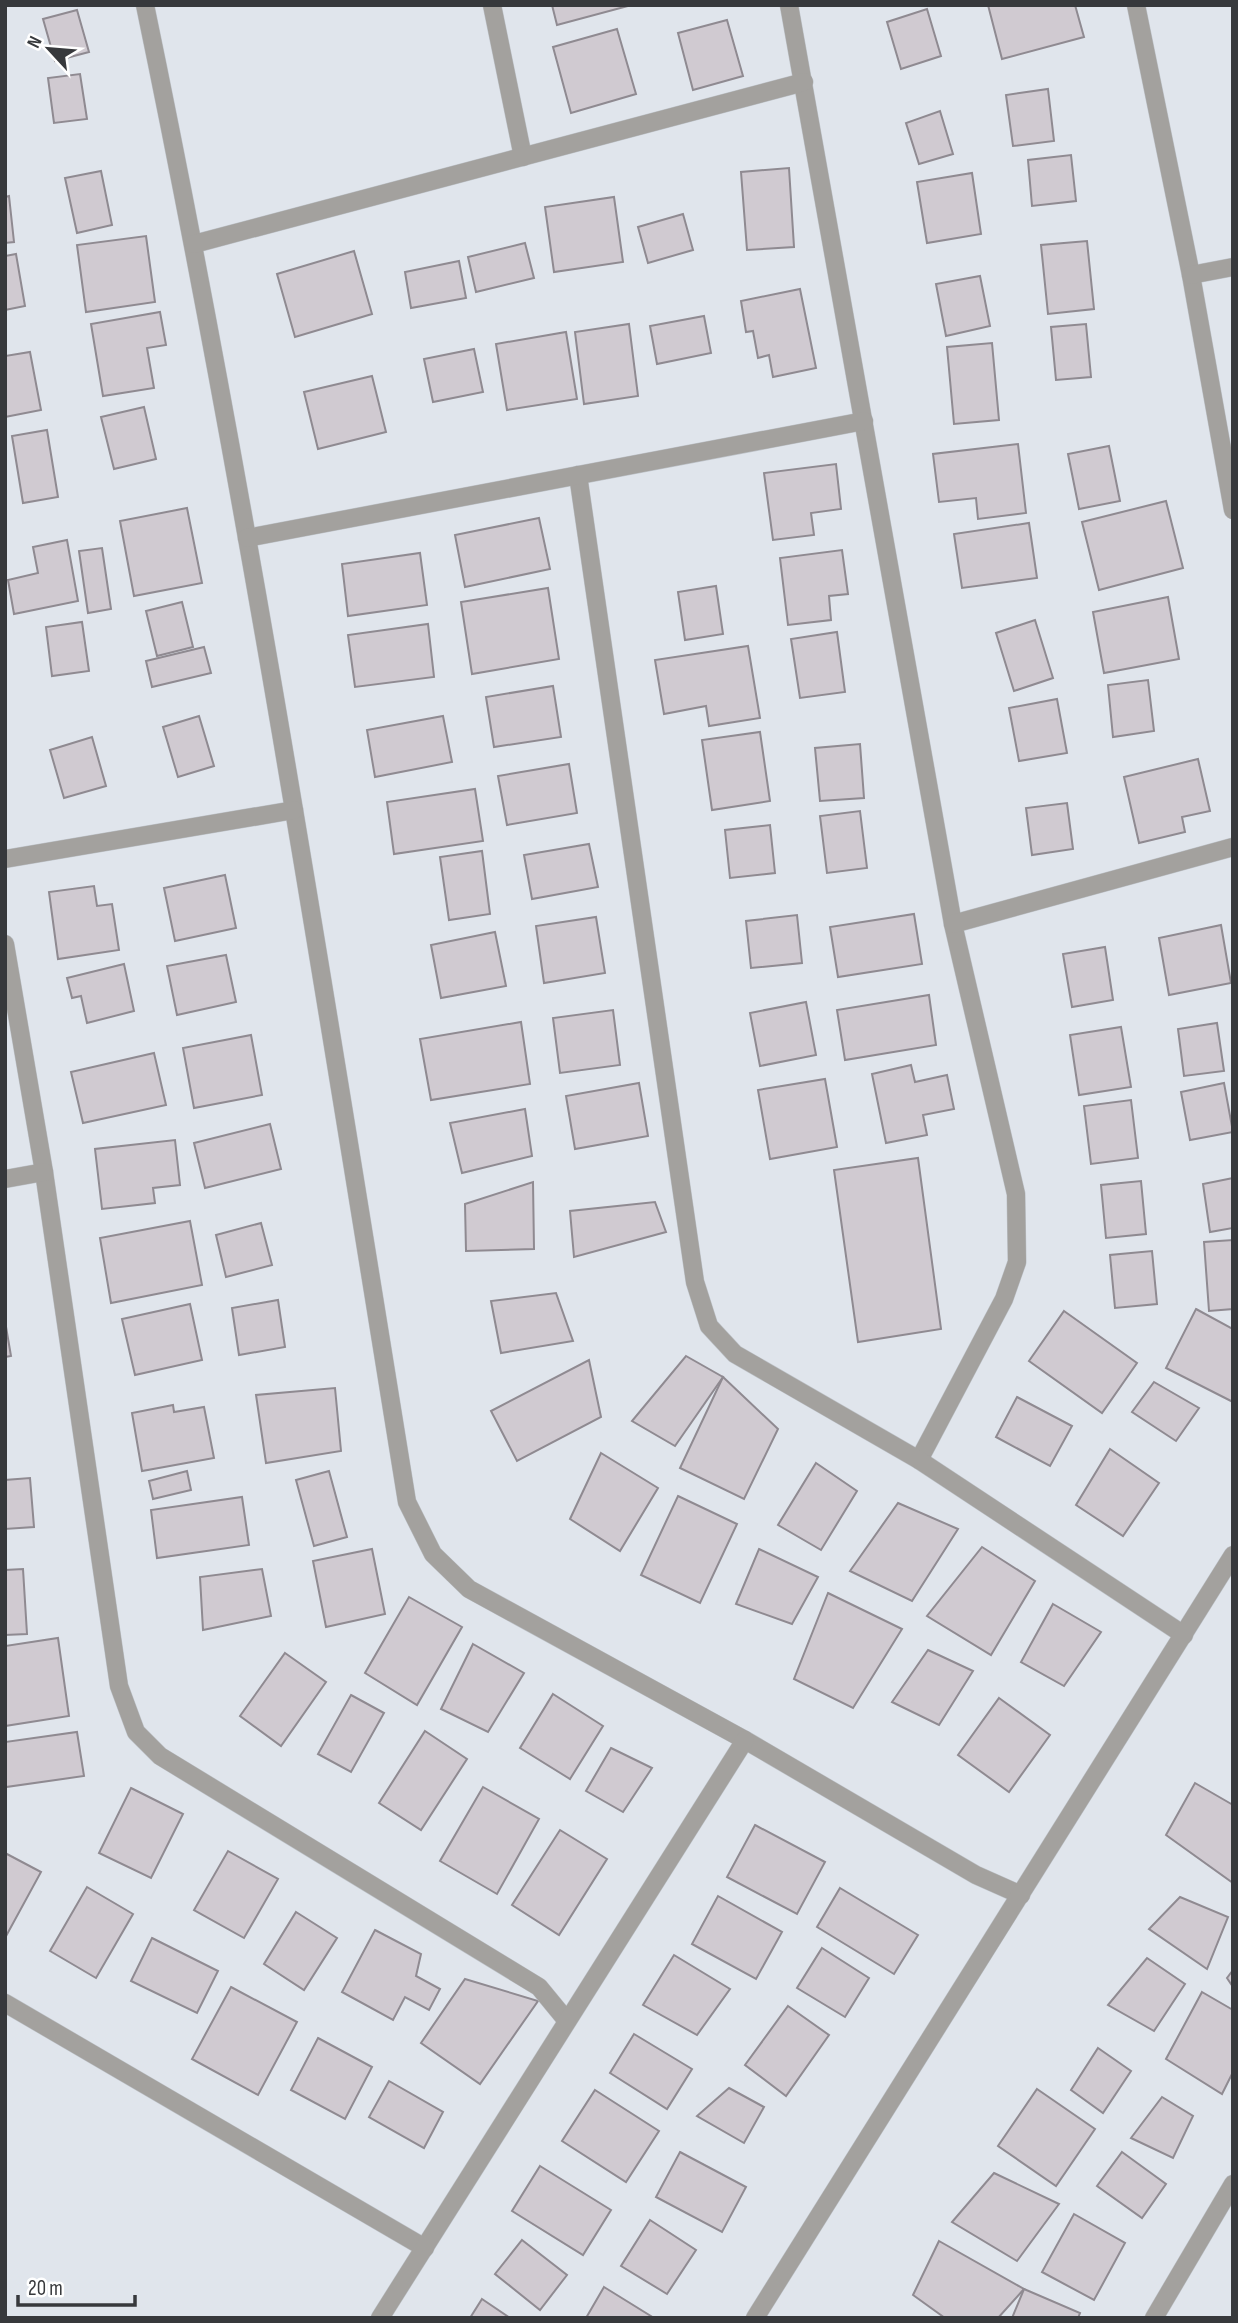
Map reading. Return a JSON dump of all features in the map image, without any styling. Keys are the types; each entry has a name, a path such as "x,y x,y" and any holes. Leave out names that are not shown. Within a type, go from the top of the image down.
{"street":[{"path":"145,5 194,244 295,810 407,1502 433,1553 470,1588 745,1740 976,1875 1021,1895"},
{"path":"492,5 523,157"},
{"path":"789,5 953,925 1016,1194 1017,1262 1004,1299 919,1460"},
{"path":"1136,5 1191,275 1233,510"},
{"path":"194,244 804,82"},
{"path":"1191,275 1233,267"},
{"path":"247,538 864,421"},
{"path":"578,475 695,1282 709,1326 735,1354 919,1460 1184,1634"},
{"path":"5,859 295,810"},
{"path":"953,925 1233,846"},
{"path":"5,944 44,1172 119,1686 136,1732 160,1756 539,1987 567,2021"},
{"path":"5,1179 44,1172"},
{"path":"755,2318 1233,1555"},
{"path":"380,2318 745,1740"},
{"path":"5,2003 425,2248"},
{"path":"1154,2318 1233,2184"}],"building":[{"path":"552,5 628,5 628,6 557,25"},
{"path":"988,5 1075,5 1084,37 1002,59"},
{"path":"927,9 941,56 901,69 887,22"},
{"path":"77,10 89,52 55,61 43,19"},
{"path":"727,20 743,76 693,90 678,33"},
{"path":"617,29 636,94 571,113 553,47"},
{"path":"80,74 87,119 54,123 48,78"},
{"path":"1048,89 1054,141 1013,146 1006,95"},
{"path":"940,111 953,154 919,164 906,123"},
{"path":"1071,155 1076,201 1032,206 1028,160"},
{"path":"789,168 794,247 747,250 741,172"},
{"path":"101,171 112,225 77,233 65,178"},
{"path":"972,173 981,234 927,243 917,182"},
{"path":"9,196 14,242 5,243 5,197"},
{"path":"614,197 623,262 554,272 545,207"},
{"path":"683,214 693,250 648,263 638,227"},
{"path":"146,236 155,302 86,312 77,245"},
{"path":"1087,241 1094,309 1048,314 1041,245"},
{"path":"525,243 534,278 476,292 468,257"},
{"path":"354,251 372,314 295,337 277,274"},
{"path":"16,254 25,306 5,310 5,256"},
{"path":"459,261 466,298 411,308 405,272"},
{"path":"980,276 990,326 946,336 936,284"},
{"path":"800,289 816,368 773,377 769,355 758,358 753,331 746,332 741,301"},
{"path":"160,312 166,345 147,348 154,388 103,396 91,324"},
{"path":"704,316 711,353 657,364 650,326"},
{"path":"629,324 638,396 584,404 575,332"},
{"path":"1086,324 1091,377 1056,380 1051,327"},
{"path":"566,332 577,399 507,410 496,344"},
{"path":"992,343 999,420 954,424 947,347"},
{"path":"474,349 483,392 433,402 424,359"},
{"path":"30,352 41,410 5,417 5,356"},
{"path":"372,376 386,432 318,449 304,392"},
{"path":"144,407 156,459 114,469 101,417"},
{"path":"47,430 58,497 23,503 12,436"},
{"path":"1018,444 1026,513 978,519 976,498 939,502 933,454"},
{"path":"1109,446 1120,501 1079,509 1068,454"},
{"path":"836,464 841,509 811,513 814,535 773,540 764,473"},
{"path":"1166,501 1183,568 1099,590 1082,522"},
{"path":"187,508 202,583 134,596 120,521"},
{"path":"539,518 550,569 465,587 455,535"},
{"path":"1029,523 1037,578 962,588 954,534"},
{"path":"67,540 78,601 14,614 8,580 38,573 33,547"},
{"path":"102,548 111,609 88,613 79,551"},
{"path":"842,550 848,594 829,596 831,620 788,625 780,558"},
{"path":"420,553 427,605 348,616 342,564"},
{"path":"716,586 723,634 685,640 678,592"},
{"path":"548,588 559,659 472,674 461,602"},
{"path":"1168,597 1179,659 1104,673 1093,612"},
{"path":"182,602 193,647 157,656 146,611"},
{"path":"1035,620 1053,678 1014,691 996,633"},
{"path":"82,622 89,671 52,676 46,627"},
{"path":"428,624 434,677 355,687 348,635"},
{"path":"837,632 845,692 800,698 791,639"},
{"path":"748,646 760,718 709,726 706,706 664,714 655,660"},
{"path":"204,647 211,673 152,687 146,661"},
{"path":"1148,680 1154,731 1113,737 1108,685"},
{"path":"553,686 561,737 494,747 486,697"},
{"path":"1057,699 1067,753 1019,761 1009,708"},
{"path":"199,716 214,766 178,777 163,727"},
{"path":"443,716 452,762 375,777 367,730"},
{"path":"760,732 770,801 712,810 702,740"},
{"path":"92,737 106,786 64,798 50,750"},
{"path":"860,744 864,798 820,801 815,748"},
{"path":"1198,759 1210,811 1182,817 1185,832 1139,843 1124,777"},
{"path":"569,764 577,813 507,825 498,776"},
{"path":"475,789 483,841 394,854 387,802"},
{"path":"1067,803 1073,849 1032,855 1026,808"},
{"path":"860,811 867,868 827,873 820,816"},
{"path":"770,825 775,873 730,878 725,830"},
{"path":"589,844 598,887 532,899 524,855"},
{"path":"482,851 490,914 449,920 440,857"},
{"path":"225,875 236,928 175,941 164,888"},
{"path":"94,886 97,906 112,904 119,950 58,959 49,892"},
{"path":"914,914 922,964 838,977 830,927"},
{"path":"797,915 802,963 751,968 746,921"},
{"path":"596,917 605,973 544,983 536,926"},
{"path":"1221,925 1231,983 1169,995 1159,938"},
{"path":"495,932 506,986 441,998 431,945"},
{"path":"1105,947 1113,1000 1072,1007 1063,954"},
{"path":"226,955 236,1002 177,1015 167,966"},
{"path":"124,964 134,1011 87,1023 81,996 72,998 67,978"},
{"path":"929,995 936,1045 845,1060 837,1010"},
{"path":"806,1002 816,1055 760,1066 750,1013"},
{"path":"613,1010 620,1065 560,1073 553,1018"},
{"path":"521,1022 530,1084 431,1100 420,1039"},
{"path":"1217,1023 1224,1071 1184,1076 1178,1029"},
{"path":"1121,1027 1131,1087 1079,1095 1070,1035"},
{"path":"251,1035 262,1095 194,1108 183,1048"},
{"path":"154,1053 166,1105 83,1123 71,1072"},
{"path":"911,1065 915,1082 947,1075 954,1109 923,1115 927,1135 886,1143 872,1074"},
{"path":"825,1079 837,1147 770,1159 758,1090"},
{"path":"639,1083 648,1136 575,1149 566,1096"},
{"path":"1224,1083 1233,1132 1190,1140 1181,1092"},
{"path":"1131,1100 1138,1158 1091,1164 1084,1106"},
{"path":"525,1109 532,1156 462,1173 450,1123"},
{"path":"270,1124 281,1169 205,1188 194,1143"},
{"path":"175,1140 180,1185 153,1188 155,1203 102,1209 95,1149"},
{"path":"918,1158 941,1329 858,1342 834,1170"},
{"path":"1233,1178 1233,1228 1210,1232 1203,1184"},
{"path":"1141,1181 1146,1234 1106,1238 1101,1185"},
{"path":"533,1182 534,1249 466,1251 465,1204"},
{"path":"655,1202 666,1232 574,1257 570,1211"},
{"path":"190,1221 202,1285 111,1303 100,1238"},
{"path":"261,1223 272,1265 226,1277 216,1235"},
{"path":"1233,1240 1233,1309 1209,1311 1204,1242"},
{"path":"1152,1251 1157,1304 1115,1308 1110,1255"},
{"path":"556,1293 573,1341 501,1353 491,1301"},
{"path":"278,1300 285,1347 239,1355 232,1308"},
{"path":"190,1304 202,1360 135,1375 122,1319"},
{"path":"1196,1309 1233,1329 1233,1402 1166,1368"},
{"path":"1064,1311 1137,1363 1102,1413 1029,1361"},
{"path":"5,1321 11,1356 5,1357"},
{"path":"686,1356 723,1377 675,1446 632,1421"},
{"path":"589,1360 601,1417 517,1461 491,1411"},
{"path":"723,1377 778,1429 744,1499 680,1468"},
{"path":"1154,1382 1199,1408 1176,1441 1132,1412"},
{"path":"335,1388 341,1451 266,1463 256,1395"},
{"path":"1017,1397 1072,1426 1050,1466 996,1437"},
{"path":"173,1405 174,1412 204,1407 214,1458 142,1471 132,1413"},
{"path":"1110,1449 1159,1483 1123,1536 1076,1505"},
{"path":"601,1453 658,1488 620,1551 570,1519"},
{"path":"816,1463 857,1491 821,1550 778,1525"},
{"path":"187,1471 191,1490 153,1499 149,1481"},
{"path":"329,1471 347,1537 314,1546 296,1480"},
{"path":"30,1478 34,1527 5,1529 5,1480"},
{"path":"678,1496 737,1524 700,1603 641,1575"},
{"path":"242,1497 249,1545 157,1558 151,1510"},
{"path":"898,1503 958,1529 912,1601 850,1571"},
{"path":"982,1547 1035,1581 991,1655 927,1616"},
{"path":"372,1549 385,1614 326,1627 313,1561"},
{"path":"759,1549 818,1577 792,1624 736,1604"},
{"path":"23,1569 27,1634 5,1635 5,1570"},
{"path":"262,1569 271,1616 203,1630 200,1577"},
{"path":"828,1593 902,1629 853,1708 794,1679"},
{"path":"409,1597 462,1627 417,1705 365,1673"},
{"path":"1053,1604 1101,1632 1064,1686 1021,1662"},
{"path":"58,1638 69,1716 5,1726 5,1646"},
{"path":"473,1644 524,1673 488,1732 441,1709"},
{"path":"928,1650 973,1671 939,1725 892,1702"},
{"path":"285,1653 326,1682 281,1746 240,1716"},
{"path":"553,1694 603,1726 570,1779 520,1748"},
{"path":"351,1695 384,1713 351,1772 318,1754"},
{"path":"999,1698 1050,1735 1009,1792 958,1755"},
{"path":"425,1731 467,1759 421,1830 379,1803"},
{"path":"77,1732 84,1776 6,1787 5,1742"},
{"path":"611,1748 652,1768 623,1812 586,1791"},
{"path":"1195,1783 1233,1805 1233,1883 1166,1835"},
{"path":"483,1787 539,1819 497,1894 440,1861"},
{"path":"131,1788 183,1814 151,1878 99,1853"},
{"path":"755,1825 825,1862 797,1914 727,1877"},
{"path":"560,1830 607,1859 559,1935 512,1905"},
{"path":"228,1851 278,1879 244,1938 194,1910"},
{"path":"5,1853 41,1872 5,1938"},
{"path":"87,1887 133,1914 96,1978 50,1951"},
{"path":"840,1888 918,1935 894,1974 817,1927"},
{"path":"718,1896 782,1932 756,1979 692,1944"},
{"path":"1180,1897 1228,1917 1207,1969 1149,1929"},
{"path":"296,1912 337,1938 304,1990 264,1964"},
{"path":"375,1930 421,1954 416,1976 440,1989 429,2010 405,1997 393,2020 342,1992"},
{"path":"152,1938 218,1971 197,2013 131,1981"},
{"path":"822,1948 869,1978 845,2017 797,1988"},
{"path":"674,1955 730,1989 697,2035 643,2005"},
{"path":"1147,1958 1185,1984 1154,2031 1108,2005"},
{"path":"1233,1970 1233,1987 1227,1978"},
{"path":"465,1979 538,2001 480,2084 421,2043"},
{"path":"231,1987 297,2022 258,2095 192,2059"},
{"path":"1202,1992 1233,2010 1233,2072 1222,2094 1166,2059"},
{"path":"788,2006 829,2035 786,2096 745,2065"},
{"path":"634,2034 692,2069 667,2109 610,2073"},
{"path":"318,2038 372,2067 345,2119 291,2090"},
{"path":"1098,2048 1131,2071 1103,2113 1071,2090"},
{"path":"389,2081 443,2112 424,2148 369,2117"},
{"path":"729,2088 764,2107 744,2143 697,2116"},
{"path":"1037,2089 1095,2129 1056,2186 998,2146"},
{"path":"595,2090 659,2131 626,2182 562,2141"},
{"path":"1162,2097 1193,2116 1173,2158 1131,2138"},
{"path":"680,2152 746,2187 722,2232 656,2197"},
{"path":"1122,2152 1166,2184 1142,2218 1097,2186"},
{"path":"540,2166 611,2210 583,2255 512,2211"},
{"path":"994,2173 1059,2204 1017,2261 952,2222"},
{"path":"1074,2214 1125,2243 1094,2300 1042,2272"},
{"path":"650,2220 696,2250 667,2294 621,2266"},
{"path":"522,2240 567,2275 540,2310 495,2274"},
{"path":"939,2241 1024,2289 998,2318 945,2318 913,2295"},
{"path":"604,2287 654,2318 586,2318"},
{"path":"1024,2289 1080,2313 1078,2318 1012,2318"},
{"path":"482,2299 510,2318 470,2318"}]}
